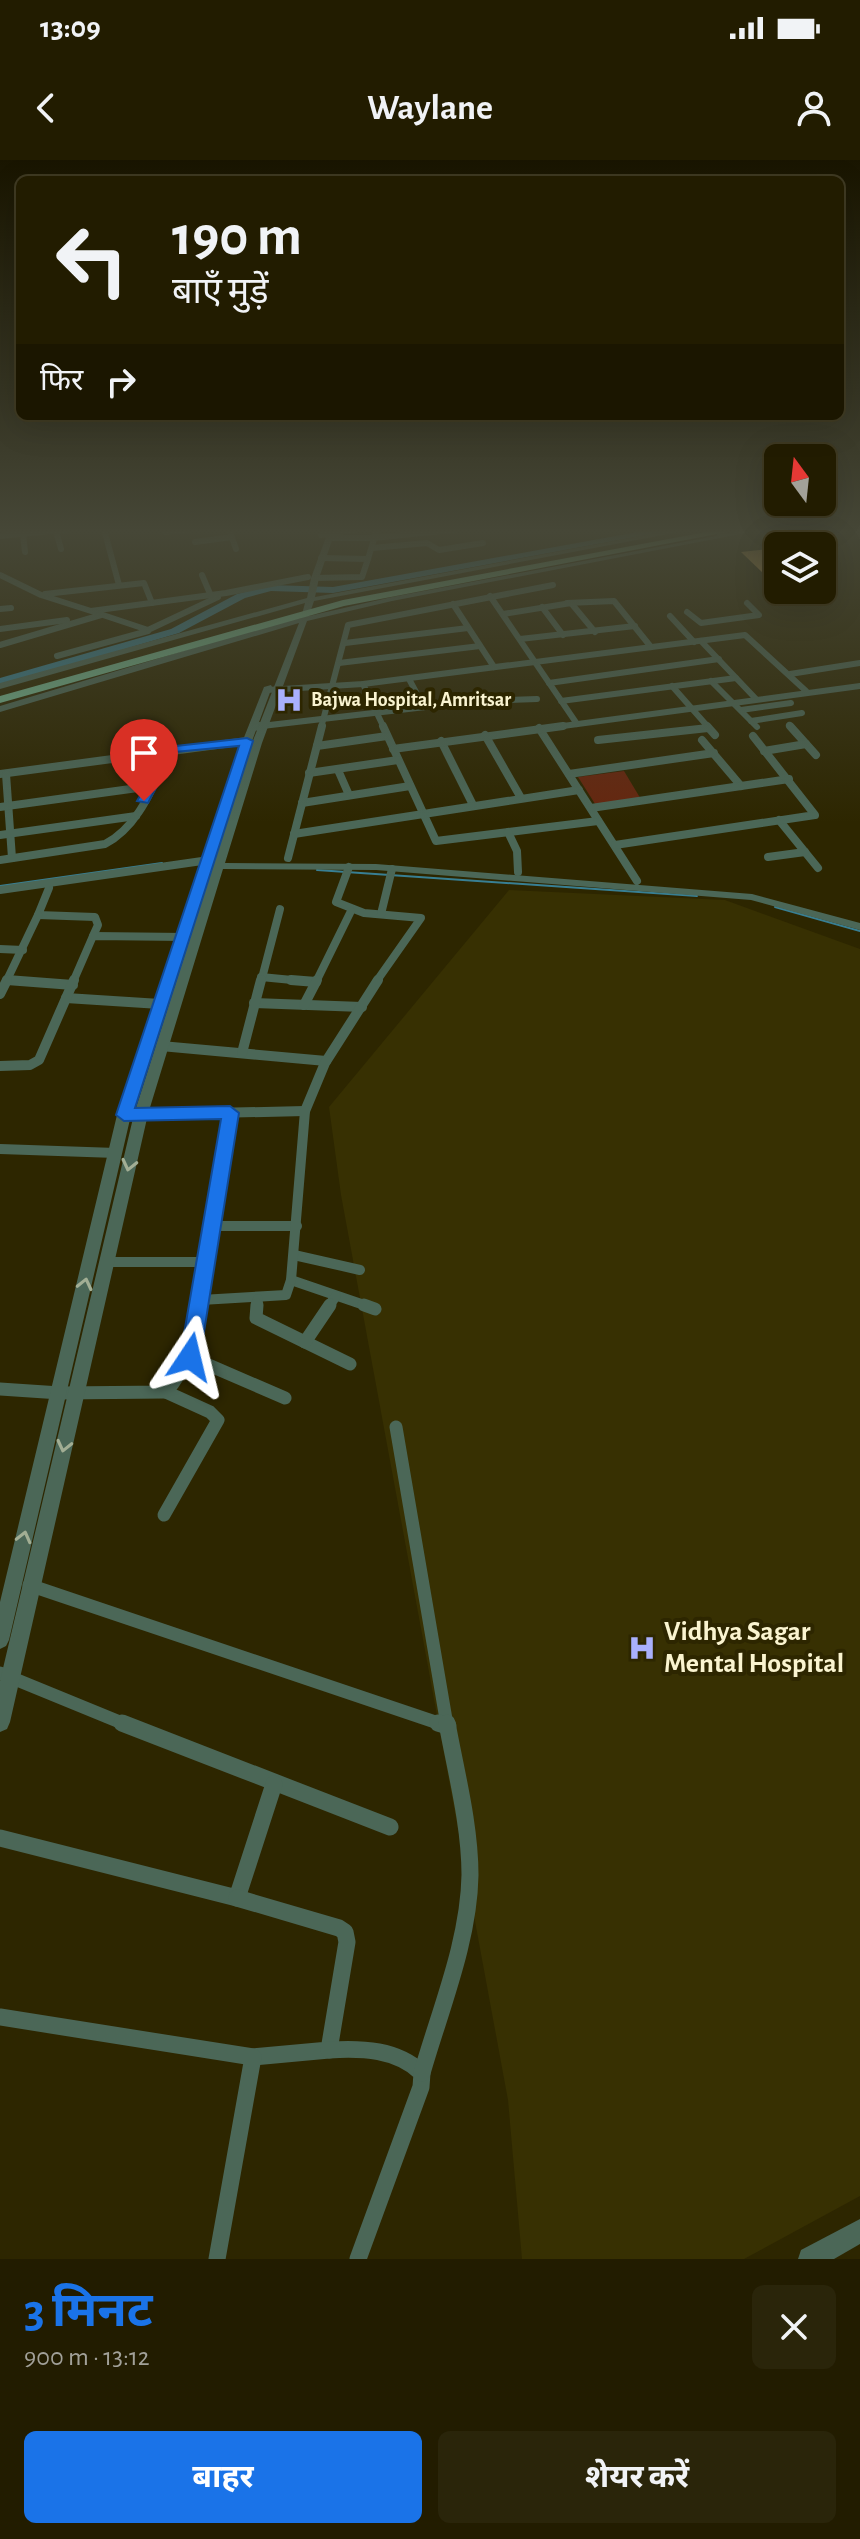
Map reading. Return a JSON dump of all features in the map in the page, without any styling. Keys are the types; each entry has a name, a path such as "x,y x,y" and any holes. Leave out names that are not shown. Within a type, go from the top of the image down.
{"highway":[{"path":"0,693 234,627"},
{"path":"0,700 258,627"}],"street":[{"path":"0,645 54,627"},
{"path":"139,627 148,630"},
{"path":"57,656 154,627"},
{"path":"0,686 212,627"},
{"path":"0,709 277,627"},
{"path":"271,690 295,627"},
{"path":"0,1640 124,1115 160,1004 295,627"},
{"path":"288,858 348,627"},
{"path":"400,627 405,635"},
{"path":"423,627 426,633"},
{"path":"512,627 577,724"},
{"path":"557,627 563,635"},
{"path":"591,627 595,632"},
{"path":"520,639 629,627"},
{"path":"636,627 651,647"},
{"path":"682,627 719,659 756,699"},
{"path":"727,627 737,636"},
{"path":"345,643 468,628 494,667"},
{"path":"271,690 331,688 749,636 806,691"},
{"path":"339,663 480,646"},
{"path":"549,683 719,659"},
{"path":"790,674 860,663"},
{"path":"561,701 736,678"},
{"path":"409,679 424,707"},
{"path":"615,845 811,817 816,813 764,751 741,710 711,681"},
{"path":"363,684 434,839 439,841 598,821"},
{"path":"672,686 715,735"},
{"path":"393,749 860,686"},
{"path":"0,1722 5,1675 31,1585 141,1114 198,938 213,863 247,741 259,727 477,701 537,699"},
{"path":"741,710 791,703"},
{"path":"753,728 802,713"},
{"path":"789,725 816,755"},
{"path":"539,728 637,881"},
{"path":"598,740 708,728"},
{"path":"485,735 521,798"},
{"path":"317,746 387,736"},
{"path":"702,740 741,786"},
{"path":"12,858 11,834 4,806 3,774 247,741"},
{"path":"441,741 473,805"},
{"path":"764,751 806,744"},
{"path":"0,860 114,841 136,816 171,749"},
{"path":"569,774 714,753"},
{"path":"309,773 398,760"},
{"path":"338,770 349,795"},
{"path":"591,808 789,779"},
{"path":"4,806 152,786"},
{"path":"302,803 410,786"},
{"path":"294,834 579,790"},
{"path":"0,835 136,816"},
{"path":"779,820 818,868"},
{"path":"508,832 517,851 518,872"},
{"path":"768,857 805,852"},
{"path":"0,890 213,863 288,858 518,872 766,894 860,924"},
{"path":"0,897 213,863 349,867 752,897 860,924"},
{"path":"201,1300 285,1296 291,1280 294,1255 305,1111 326,1061 421,918 351,911 336,904 349,867"},
{"path":"381,914 392,869"},
{"path":"0,994 23,950 49,888"},
{"path":"242,1053 280,909"},
{"path":"304,1005 351,911"},
{"path":"0,1066 30,1065 39,1060 98,925 95,917 38,915"},
{"path":"93,936 185,937"},
{"path":"0,949 23,950"},
{"path":"261,977 316,982"},
{"path":"7,980 73,985"},
{"path":"66,998 160,1004"},
{"path":"254,1003 362,1007"},
{"path":"161,1046 326,1061"},
{"path":"124,1115 305,1111"},
{"path":"166,1392 181,1376 190,1357 230,1113"},
{"path":"0,1149 116,1153"},
{"path":"212,1226 297,1226"},
{"path":"294,1255 360,1270"},
{"path":"107,1262 207,1262"},
{"path":"291,1280 375,1309"},
{"path":"305,1342 336,1296"},
{"path":"258,1299 256,1318 350,1364"},
{"path":"190,1357 285,1398"},
{"path":"0,1389 60,1393 166,1392 210,1412 218,1420 164,1515"},
{"path":"358,2259 421,2087 422,2073 456,1956 470,1873 396,1427"},
{"path":"13,1579 448,1726"},
{"path":"5,1675 274,1784 390,1827"},
{"path":"237,1898 274,1784"},
{"path":"0,1838 237,1898 345,1932 347,1942 329,2050"},
{"path":"0,2017 253,2057 363,2047 413,2065 422,2073"},
{"path":"217,2259 253,2057"},
{"path":"810,2259 860,2231"}],"shaded area":[{"path":"624,771 642,801 597,807 578,777"},
{"name":"Vidhya Sagar Mental Hospital","path":"509,890 725,900 860,949 860,2196 744,2259 522,2259 508,2100 341,1195 329,1107"}],"waterway":[{"path":"0,682 183,627"},
{"path":"0,886 162,863"},
{"path":"317,870 697,896"},
{"path":"775,907 860,931"}],"place":[{"name":"Bajwa Hospital, Amritsar","path":"289,700"},
{"name":"Vidhya Sagar Mental Hospital","path":"642,1648"}],"route":[{"path":"144,801 171,749 247,741 124,1115 230,1113 190,1357"}]}
